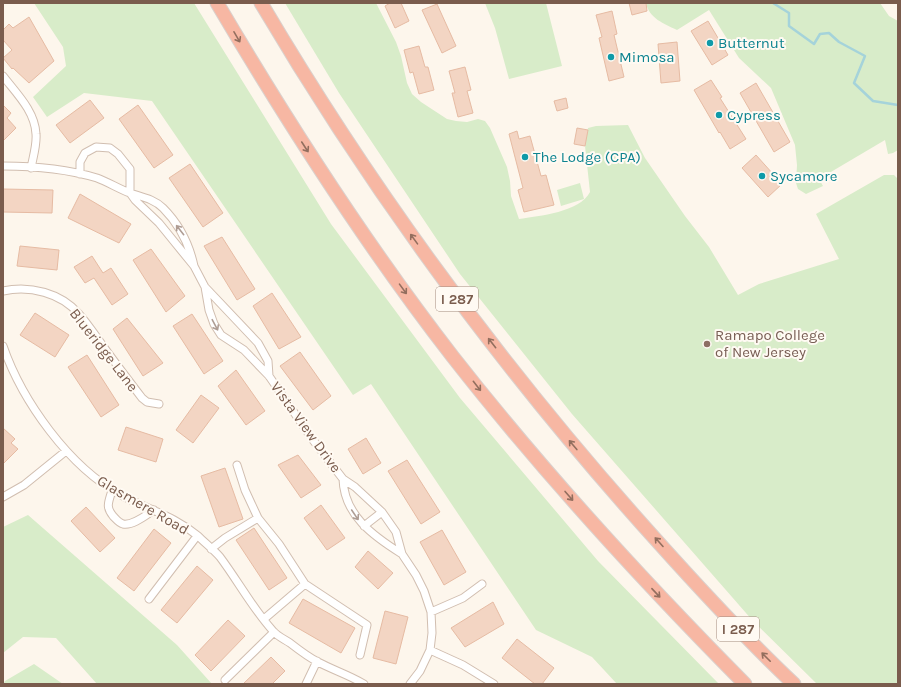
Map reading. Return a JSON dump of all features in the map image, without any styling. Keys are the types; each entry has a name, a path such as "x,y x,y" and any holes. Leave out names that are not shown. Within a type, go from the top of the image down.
{"highway":[{"name":"I 287","path":"217,3 273,96 322,173 383,261 452,356 578,507 662,599 745,684"},
{"name":"I 287","path":"261,3 324,105 378,187 434,267 508,364 573,445 638,520 735,626 794,684"}],"street":[{"path":"3,76 26,106 34,123 36,144 31,168"},
{"path":"80,174 80,162 85,153 96,147 110,148 118,154 130,170 130,192"},
{"name":"Vista View Drive","path":"3,166 80,174 97,178 143,196 162,207 185,236 194,266"},
{"name":"Vista View Drive","path":"130,192 135,200 158,223 194,266 206,287 258,343 268,361 269,376"},
{"name":"Vista View Drive","path":"206,287 209,310 214,324 221,335 244,350 269,376 313,440 343,479 355,487 382,512 396,532 402,554 416,575 424,591 431,612 432,633 430,650 420,671 410,684"},
{"name":"Blueridge Lane","path":"3,292 23,289 36,290 62,300 79,314 142,398 147,402 159,404"},
{"name":"Glasmere Road","path":"3,346 25,395 66,451 112,490 180,523 197,536 219,556 274,632 317,661 364,684"},
{"path":"3,497 24,485 66,451"},
{"path":"237,464 245,490 258,518 279,544 305,584 367,626 360,655"},
{"name":"Vista View Drive","path":"343,479 343,487 354,515 364,526 402,554"},
{"path":"112,490 107,506 109,511 119,522 124,524 133,522 154,510"},
{"path":"364,526 382,512"},
{"path":"211,549 224,538 258,518"},
{"path":"149,599 197,536"},
{"path":"264,619 305,584"},
{"path":"431,612 463,598 482,584"},
{"path":"225,680 274,632"},
{"path":"430,650 463,666 494,684"},
{"path":"306,684 317,661"}],"green space":[{"path":"34,3 194,3 331,224 460,398 598,561 719,684 617,684 592,657 536,630 371,384 353,395 152,101 84,93 47,117 33,97 66,66 63,47"},
{"name":"Ramapo College of New Jersey","path":"285,3 376,3 396,42 401,56 407,83 412,94 421,102 447,119 467,122 478,119 485,121 490,128 507,167 511,196 519,219 568,209 585,199 590,192 585,146 588,128 596,126 628,125 645,158 685,216 709,247 738,295 759,284 839,259 816,214 884,175 894,175 898,179 898,684 817,684 753,621 572,414 460,274 339,93"},
{"path":"485,3 546,3 562,66 509,79 495,28"},
{"path":"646,3 880,3 889,16 898,21 898,150 888,154 885,140 819,179 823,186 806,194 798,189 796,183 797,165 795,145 771,88 739,58 709,10 677,30 662,23 654,17 650,13"},
{"path":"580,183 584,199 561,206 557,190"},
{"path":"28,515 177,645 212,684 97,684 56,638 23,637 3,653 3,527"},
{"path":"34,664 63,684 3,684 5,681"}],"building":[{"path":"390,3 401,3 409,21 395,28 385,6"},
{"path":"629,3 646,3 647,11 632,15"},
{"path":"437,4 456,46 442,53 422,10"},
{"name":"Mimosa","path":"612,11 617,34 614,35 624,77 609,81 599,38 602,37 596,15"},
{"path":"29,17 54,61 29,83 13,68 12,69 3,58 12,50 3,40 3,30 9,24 13,28"},
{"name":"Butternut","path":"708,21 728,55 712,65 691,31"},
{"path":"677,42 680,81 661,83 658,44"},
{"path":"419,46 425,67 428,67 434,90 419,94 413,72 410,73 404,50"},
{"path":"465,67 471,90 467,91 473,113 458,117 452,93 455,93 449,71"},
{"name":"Cypress","path":"711,80 722,97 720,98 746,139 730,149 694,90"},
{"path":"756,83 790,142 774,152 740,93"},
{"path":"566,98 568,108 557,111 554,101"},
{"path":"90,100 104,118 70,143 56,125"},
{"path":"3,105 11,113 7,118 16,128 3,141"},
{"path":"138,105 173,155 154,168 119,119"},
{"path":"577,128 588,130 585,146 574,144"},
{"name":"The Lodge (CPA)","path":"517,131 519,139 530,136 541,176 546,175 554,205 524,212 518,190 523,188 509,134"},
{"name":"Sycamore","path":"756,155 782,184 768,197 742,168"},
{"path":"190,164 223,213 203,227 169,178"},
{"path":"3,189 53,190 52,213 3,212"},
{"path":"80,194 131,224 119,243 68,218"},
{"path":"222,237 255,289 237,300 204,246"},
{"path":"20,246 59,250 57,270 17,266"},
{"path":"151,249 185,296 166,312 133,260"},
{"path":"92,256 103,273 111,268 128,294 112,305 94,278 85,283 74,267"},
{"path":"272,293 301,337 279,349 253,306"},
{"path":"35,313 69,335 55,357 20,335"},
{"path":"192,314 223,361 204,374 173,326"},
{"path":"127,318 163,363 143,376 113,329"},
{"path":"300,352 331,396 313,410 280,366"},
{"path":"87,355 119,405 101,417 68,367"},
{"path":"236,370 265,411 246,425 218,386"},
{"path":"201,395 219,408 193,443 176,430"},
{"path":"126,427 163,439 156,462 118,450"},
{"path":"3,428 15,439 11,443 18,449 3,464"},
{"path":"366,438 381,463 363,474 348,449"},
{"path":"298,455 321,485 301,498 278,465"},
{"path":"407,460 440,512 421,524 388,471"},
{"path":"225,468 243,519 219,527 201,476"},
{"path":"321,505 345,538 327,550 304,518"},
{"path":"86,507 115,538 100,552 71,521"},
{"path":"254,528 287,578 269,590 236,540"},
{"path":"154,529 171,543 134,591 117,578"},
{"path":"442,530 466,572 444,585 420,542"},
{"path":"368,551 393,573 378,589 355,567"},
{"path":"197,566 213,580 177,623 161,610"},
{"path":"303,599 355,628 341,653 289,623"},
{"path":"493,602 504,624 465,647 451,628"},
{"path":"385,611 408,617 396,664 373,658"},
{"path":"228,620 245,636 211,671 195,655"},
{"path":"517,639 554,668 542,684 535,684 502,658"},
{"path":"271,657 285,671 272,684 243,684"}],"waterway":[{"path":"773,3 789,13 789,26 814,44 820,34 829,33 839,42 865,56 854,83 873,101 898,105"}],"place":[{"name":"Butternut","path":"710,43"},
{"name":"Mimosa","path":"611,57"},
{"name":"Cypress","path":"719,115"},
{"name":"The Lodge (CPA)","path":"525,157"},
{"name":"Sycamore","path":"762,176"},
{"name":"Ramapo College of New Jersey","path":"707,344"}]}
